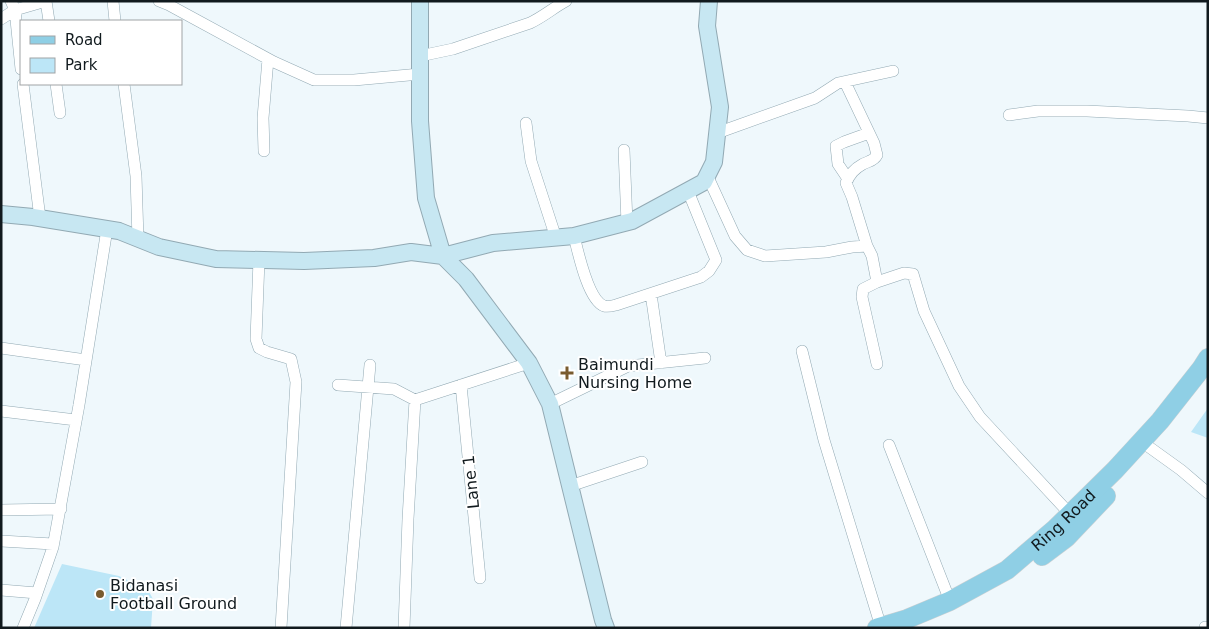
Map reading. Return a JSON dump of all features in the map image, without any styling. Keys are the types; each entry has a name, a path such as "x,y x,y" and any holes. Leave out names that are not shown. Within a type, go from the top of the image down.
{"main road":[{"name":"Ring Road","path":"879,627 907,619 950,601 1006,570 1056,528 1115,470 1160,421 1208,358"},
{"name":"Ring Road","path":"907,628 956,608 1015,576 1066,538 1126,476 1208,375"}],"street":[{"path":"1,19 13,6 46,1 48,20"},
{"path":"113,1 115,20"},
{"path":"159,1 268,59 314,80 354,80 420,74"},
{"path":"420,1 420,121 426,198 443,256 466,279 529,363 550,404 606,628"},
{"path":"420,56 453,48 530,24 566,1"},
{"path":"1,214 40,218 118,232 159,247 216,259 304,261 374,258 411,252 443,256 493,243 574,236 627,223 704,182 714,162 720,107 707,26 709,1"},
{"path":"13,6 20,61"},
{"path":"264,152 263,118 268,59"},
{"path":"717,132 815,98 838,83 893,71"},
{"path":"845,82 874,143 877,155 874,159 863,164 849,175 846,183 872,256 877,282"},
{"path":"23,85 40,218"},
{"path":"56,85 60,113"},
{"path":"124,85 136,176 138,239"},
{"path":"1009,115 1038,111 1087,111 1208,118"},
{"path":"526,123 531,161 556,238"},
{"path":"848,179 838,164 836,146 869,133"},
{"path":"624,150 627,223"},
{"path":"707,175 735,236 747,250 765,256 826,252 867,246"},
{"path":"574,236 586,282 598,302 605,306 616,305 701,277 709,271 716,260 688,191"},
{"path":"23,628 54,544 107,230"},
{"path":"259,260 256,339 259,348 291,359 296,382 281,628"},
{"path":"878,364 862,297 863,289 904,272 913,274 924,311 959,386 980,418 1070,514"},
{"path":"651,294 661,362"},
{"path":"1,348 86,360"},
{"path":"802,351 824,440 879,627"},
{"path":"550,404 628,366 705,358"},
{"path":"338,385 394,389 415,400 529,363"},
{"path":"346,628 370,364"},
{"name":"Lane 1","path":"461,385 480,578"},
{"path":"404,628 415,400"},
{"path":"1,410 76,420"},
{"path":"889,445 950,601"},
{"path":"1149,447 1181,470 1208,493"},
{"path":"570,486 642,462"},
{"path":"1,510 61,509"},
{"path":"1,541 54,544"},
{"path":"1,590 37,594"}],"green space":[{"path":"1208,408 1208,438 1191,432"},
{"name":"Bidanasi Football Ground","path":"62,564 119,576 148,590 153,599 151,628 34,628"}],"place":[{"name":"Baimundi Nursing Home","path":"567,373"},
{"name":"Bidanasi Football Ground","path":"100,594"}]}
